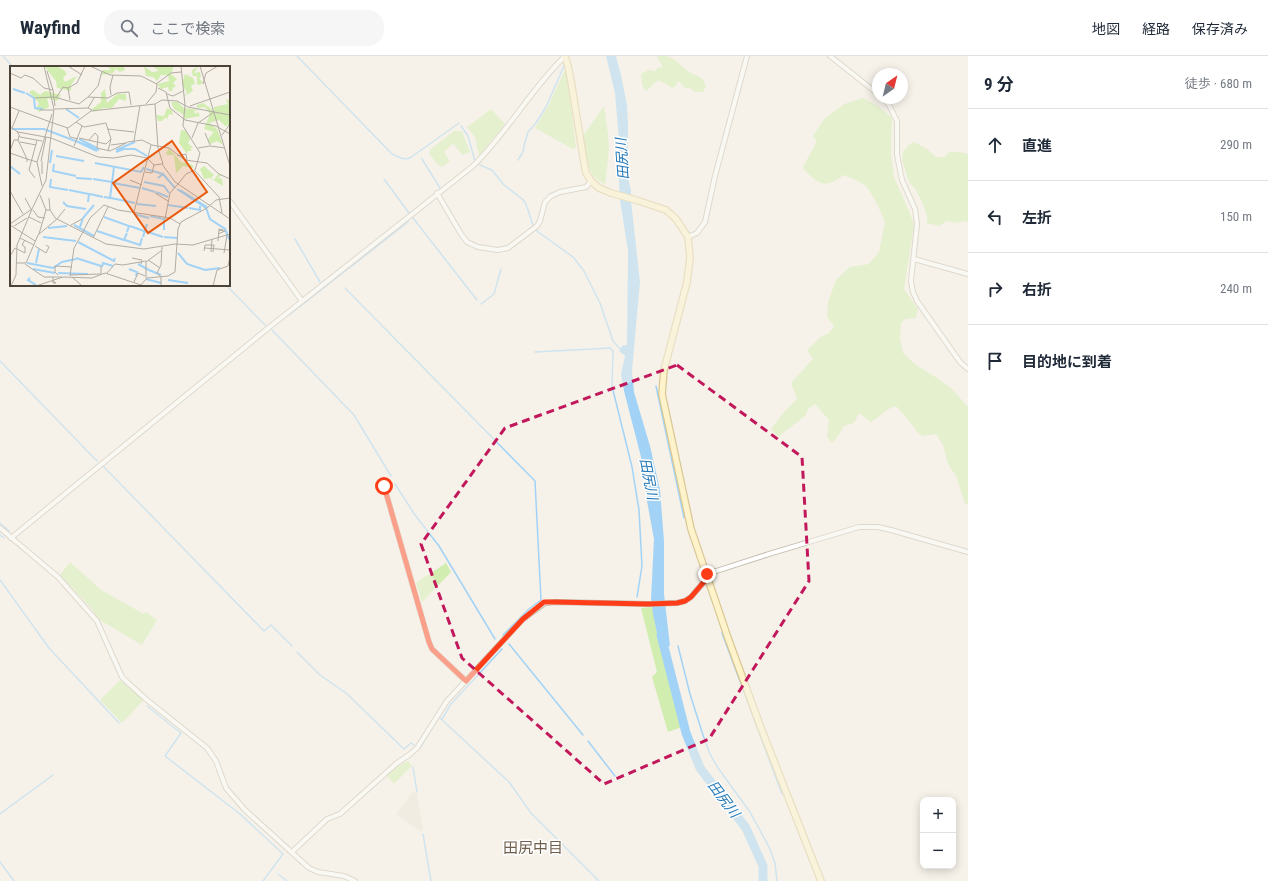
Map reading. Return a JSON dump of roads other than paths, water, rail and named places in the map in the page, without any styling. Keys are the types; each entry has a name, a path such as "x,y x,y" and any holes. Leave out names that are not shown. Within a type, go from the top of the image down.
{"street":[{"path":"11,538 302,301 480,160 565,56"},
{"path":"565,56 571,81 586,173 591,181 599,188 611,193 666,210 676,219 688,237 690,258 687,282 665,363 662,381 662,394 692,529 728,638 761,728 822,881"},
{"path":"688,237 697,233 705,222 715,176 747,56"},
{"path":"830,56 872,89"},
{"path":"888,104 897,121 896,155 902,180 915,209 918,224 911,281 913,292 917,301 960,362 968,369"},
{"path":"437,193 461,234 468,242 478,247 498,250 508,248 537,226 540,221 545,202 551,196 560,192 586,187 591,181"},
{"path":"230,201 302,301"},
{"path":"914,260 968,274"},
{"path":"384,486 429,642 432,649 466,681"},
{"path":"292,852 327,819 340,814 397,763 417,748 447,701 523,619 544,602 648,604 677,603 685,601 691,597 708,576 769,554 865,526 891,530 968,552"},
{"path":"0,528 58,577 97,621 122,677 207,748 216,761 226,788 244,810 309,868 314,871 344,876 355,881"}],"water":[{"path":"606,56 616,56 627,105 628,178 631,190 640,282 632,371 634,392 650,446 660,490 664,541 664,594 670,646 660,647 651,599 654,539 641,457 621,374 625,356 619,351 623,345 627,345 628,251 620,200 620,152 615,93"}],"waterway":[{"path":"3,56 12,66"},
{"path":"297,56 392,154 398,157 405,159 410,158 459,123"},
{"path":"518,160 523,152 528,132 536,123 546,107 564,66"},
{"path":"461,126 468,136 475,161 492,170 504,185 525,202 534,229 573,257 584,271 600,303 613,341 621,350"},
{"path":"422,159 440,188"},
{"path":"384,179 409,213"},
{"path":"413,218 477,300"},
{"path":"289,315 408,222"},
{"path":"295,239 320,282"},
{"path":"481,304 494,294 501,269"},
{"path":"227,286 265,325"},
{"path":"345,288 535,481 541,600 529,609 503,635"},
{"path":"272,330 354,415 391,476"},
{"path":"535,352 610,348 613,351 612,386 632,467 639,510 642,566 637,597"},
{"path":"0,361 97,461"},
{"path":"656,386 684,518"},
{"path":"102,465 264,631 271,625 292,646"},
{"path":"395,484 415,515 439,546 495,639"},
{"path":"0,523 9,531"},
{"path":"0,535 4,538"},
{"path":"0,580 49,648 119,723"},
{"path":"722,633 782,794"},
{"name":"田尻川","path":"661,635 686,733 700,768 746,828 763,866 763,881"},
{"path":"509,644 583,735"},
{"path":"678,646 690,694 710,754 718,768 750,812 769,847 775,863 777,881"},
{"path":"442,719 451,704 502,649"},
{"path":"297,652 320,675 346,693 404,749 411,743 414,745"},
{"path":"147,706 181,733 165,756 240,814 283,854 263,881"},
{"path":"439,717 509,782 531,813 599,881"},
{"path":"419,747 420,748 437,720"},
{"path":"588,741 615,776"},
{"path":"413,767 417,792"},
{"path":"0,814 53,775"},
{"path":"423,834 431,881"},
{"path":"0,862 14,881"},
{"path":"278,874 287,881"}],"district":[{"name":"田尻中目","path":"533,848"}]}
